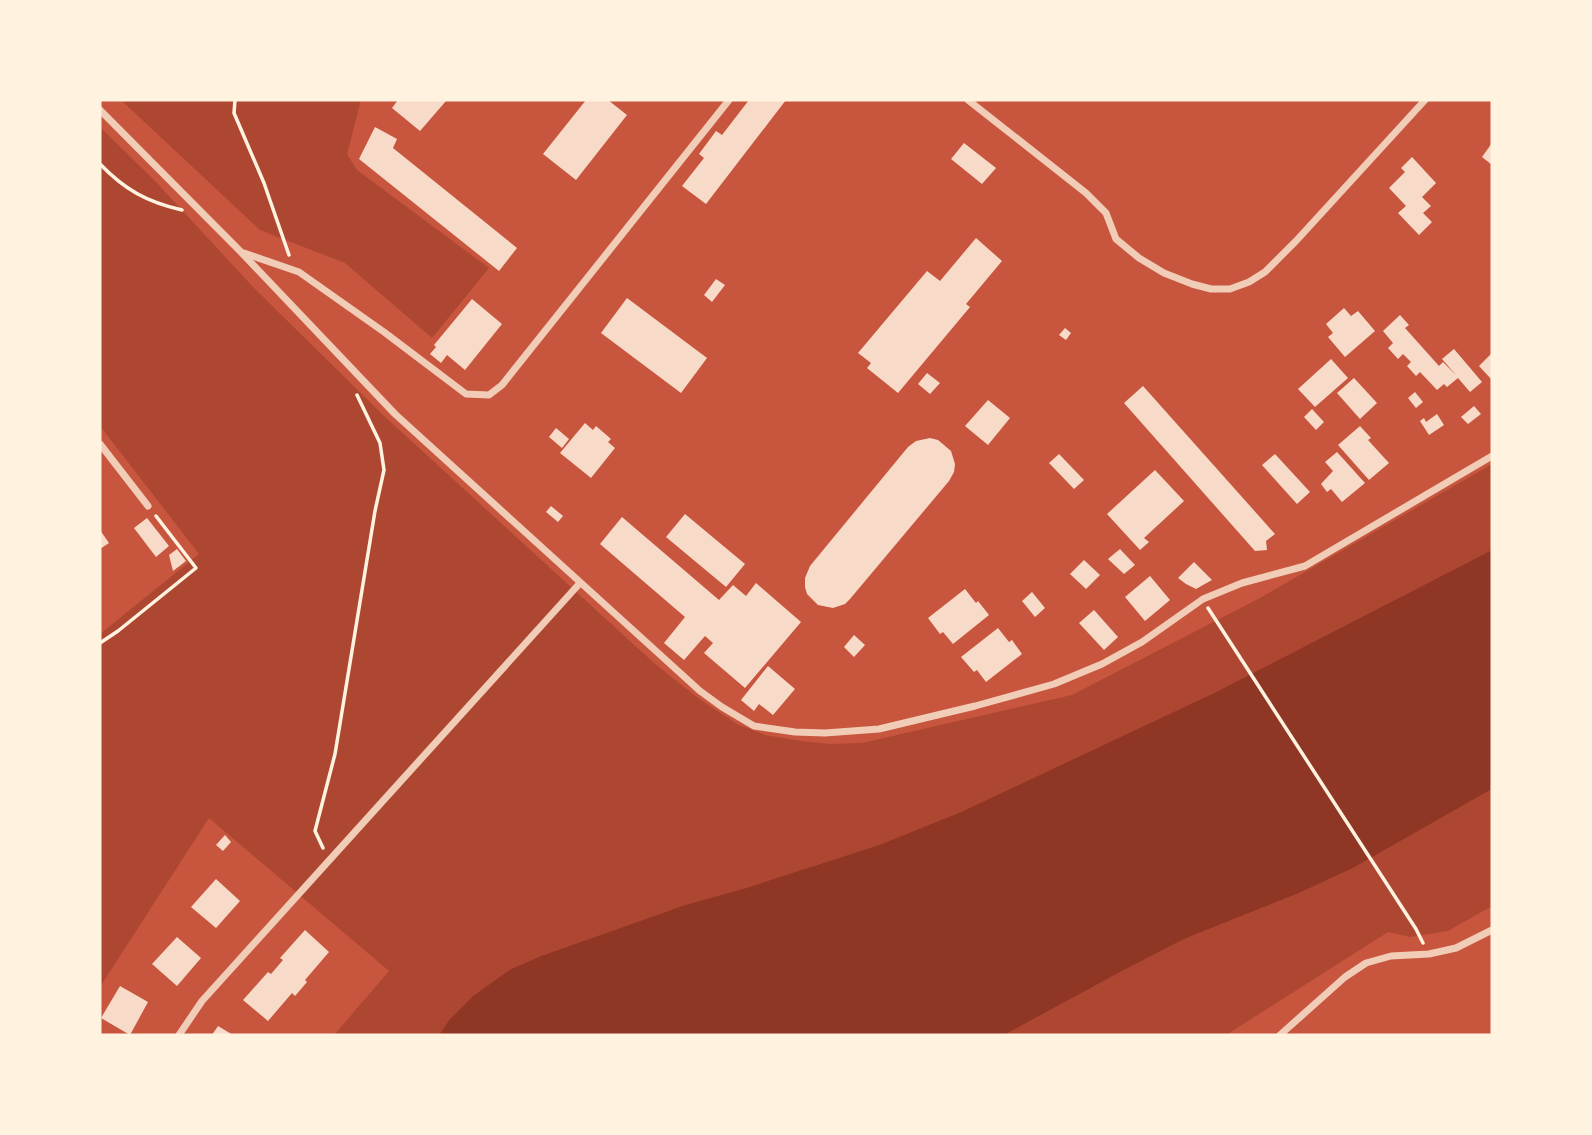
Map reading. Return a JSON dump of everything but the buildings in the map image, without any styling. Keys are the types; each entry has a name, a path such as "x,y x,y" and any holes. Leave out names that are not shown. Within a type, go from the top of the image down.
{"street":[{"path":"240,251 299,272 466,394 489,395 502,385 729,100"},
{"path":"968,100 1086,193 1106,213 1116,239 1139,258 1164,273 1192,284 1211,289 1230,289 1265,272 1296,242 1425,100"},
{"path":"100,110 240,251 395,414 700,691 754,726 825,733 879,729 1055,684 1102,664 1142,642 1203,599 1242,583 1305,566 1492,456"},
{"path":"100,444 148,506"},
{"path":"179,1035 202,1002 580,583"},
{"path":"1280,1035 1345,977 1366,963 1391,956 1429,954 1457,948 1492,930"}],"path":[{"path":"235,100 234,113 264,183 289,255 299,272"},
{"path":"101,167 142,197 186,211 198,210"},
{"path":"331,859 320,845 315,831 335,754 384,470 380,443 357,395"},
{"path":"100,643 196,568 148,506"},
{"path":"1203,599 1416,929"}],"shaded area":[{"path":"121,100 361,100 347,154 357,170 489,268 432,338 345,263 260,230"},
{"path":"100,127 156,182 253,287 383,415 654,663 698,698 737,724 765,735 830,744 862,743 1072,695 1260,598 1492,464 1492,550 1214,693 961,812 879,845 685,905 511,969 449,1020 439,1035 334,1035 389,971 209,818 100,987 100,634 199,554 100,426"},
{"path":"1492,550 1492,789 1353,868 1299,893 1184,939 1004,1035 439,1035 449,1020 473,996 511,969 685,905 879,845 961,812 1214,693"},
{"path":"1492,789 1492,906 1448,931 1410,937 1388,932 1226,1035 1004,1035 1184,939 1299,893 1353,868"}]}
